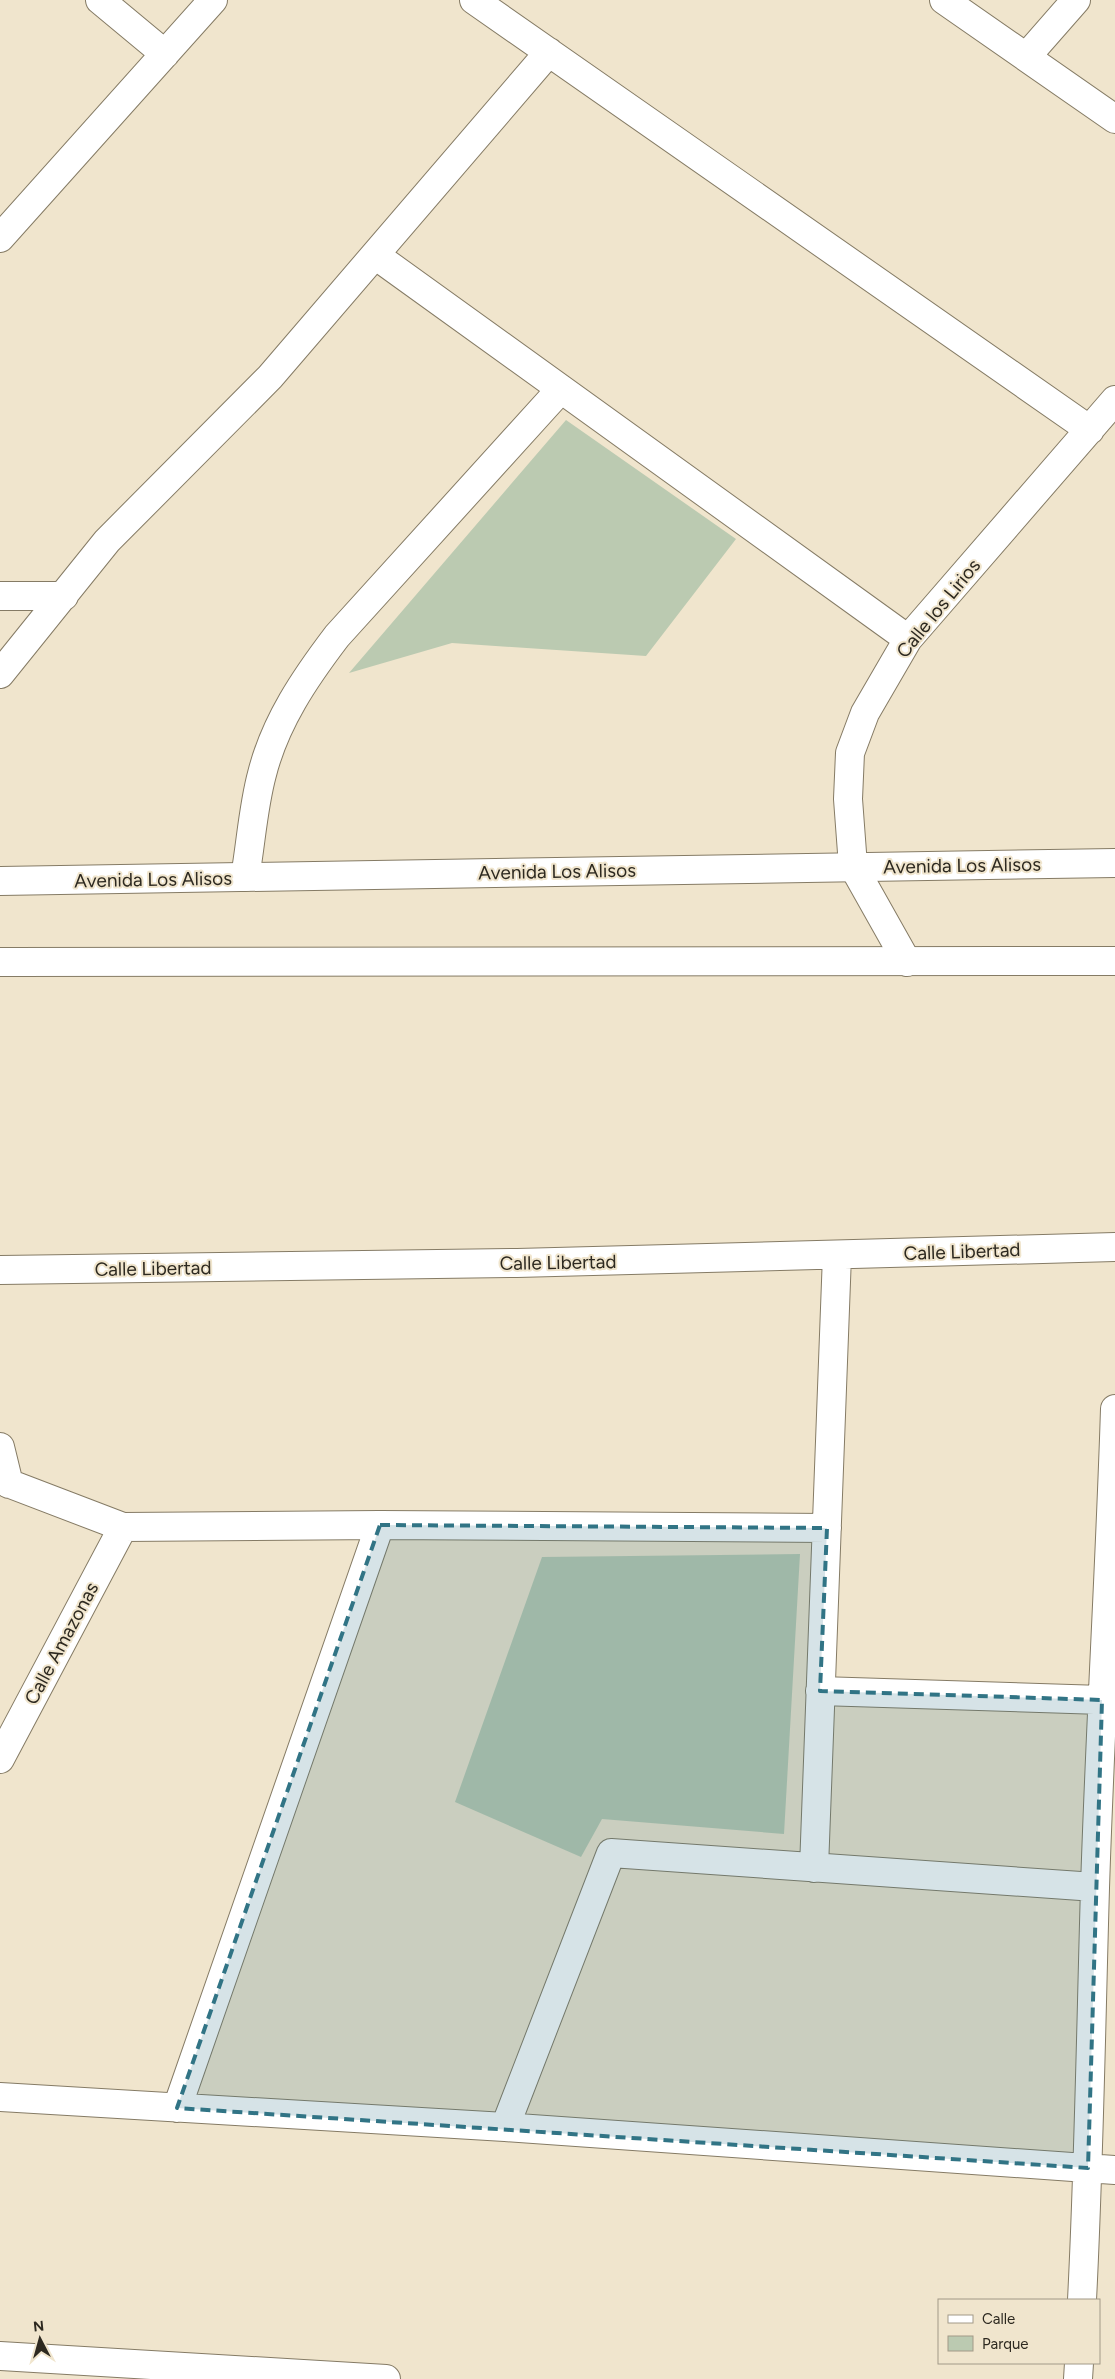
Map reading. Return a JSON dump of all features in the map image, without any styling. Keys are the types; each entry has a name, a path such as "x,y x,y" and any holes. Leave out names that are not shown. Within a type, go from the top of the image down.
{"street":[{"path":"100,0 165,54"},
{"path":"0,238 213,0"},
{"path":"474,0 1090,430"},
{"path":"944,0 1115,119"},
{"path":"1026,57 1076,0"},
{"path":"0,674 106,541 270,377 549,52"},
{"path":"375,255 908,639"},
{"path":"245,877 262,774 282,719 309,672 337,636 560,390"},
{"name":"Calle los Lirios","path":"907,962 854,866 848,798 850,753 865,713 908,639 1115,400"},
{"path":"0,596 64,596"},
{"name":"Avenida Los Alisos","path":"0,881 1115,863"},
{"path":"0,962 1115,961 1115,973"},
{"name":"Calle Libertad","path":"0,1270 517,1263 1115,1247"},
{"path":"814,1868 837,1255"},
{"path":"1082,2299 1088,2168 1095,1887 1108,1747 1102,1700 1113,1533 1115,1409"},
{"path":"0,1447 4,1482 123,1527 380,1525 827,1528"},
{"path":"177,2108 380,1525"},
{"name":"Calle Amazonas","path":"0,1759 123,1527"},
{"path":"820,1691 1102,1700"},
{"path":"504,2127 611,1854 1095,1887"},
{"path":"0,2097 504,2127 1115,2170"},
{"path":"0,2356 386,2379"},
{"path":"1078,2379 1079,2364"}],"highlighted area":[{"path":"380,1525 827,1528 820,1691 1102,1700 1088,2168 177,2108"}],"green space":[{"path":"566,420 736,539 646,656 452,643 349,673"},
{"path":"800,1554 784,1834 602,1819 581,1857 455,1802 542,1557"}]}
